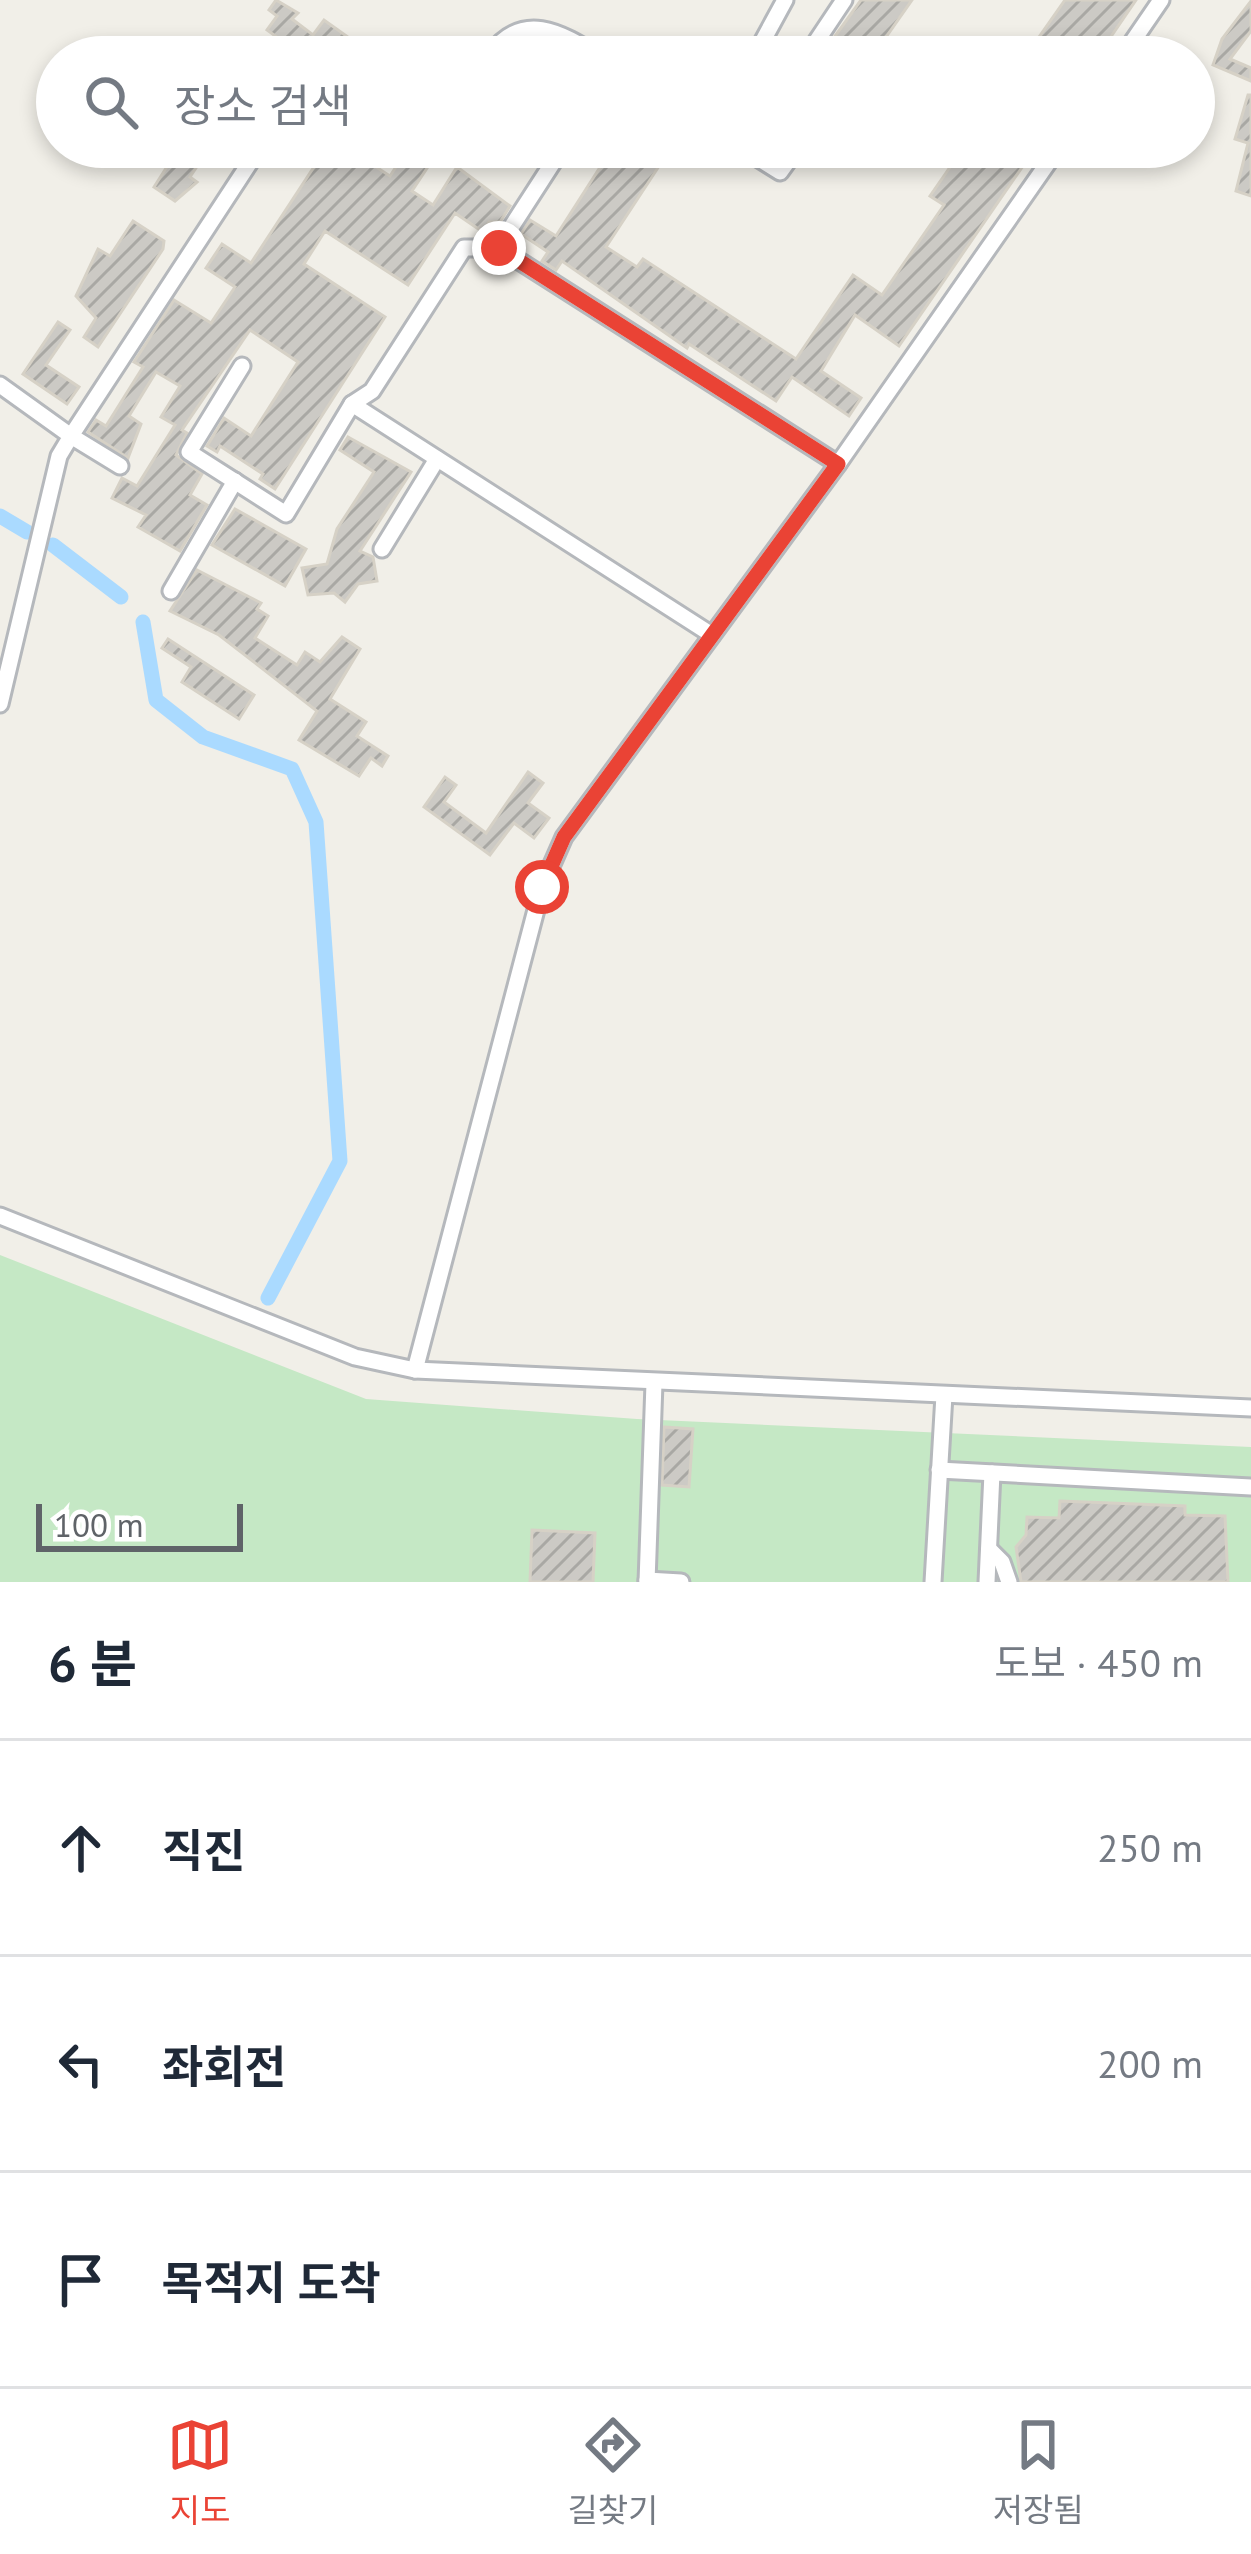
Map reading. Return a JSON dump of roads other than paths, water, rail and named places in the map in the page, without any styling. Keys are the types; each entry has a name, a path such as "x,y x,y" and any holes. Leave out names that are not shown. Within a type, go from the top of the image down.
{"street":[{"path":"765,36 785,0"},
{"path":"820,36 844,0"},
{"path":"1136,36 1161,0"},
{"path":"514,36 532,26 555,28 567,36"},
{"path":"0,704 59,457 246,168"},
{"path":"501,243 549,168"},
{"path":"415,1370 542,887 564,837 838,464 1044,168"},
{"path":"242,366 189,452 286,514 352,404 372,391 464,248 499,248 838,464"},
{"path":"0,385 120,466"},
{"path":"352,404 712,635"},
{"path":"382,549 437,459"},
{"path":"171,591 235,481"},
{"path":"0,1216 355,1357 415,1370 1251,1408"},
{"path":"654,1383 647,1581 681,1582"},
{"path":"933,1582 944,1395"},
{"path":"939,1470 1251,1487"},
{"path":"987,1582 992,1473"},
{"path":"989,1549 1002,1562 1009,1582"}],"waterway":[{"path":"0,516 27,532"},
{"path":"53,545 121,597"},
{"path":"143,622 156,700 203,737 292,769 316,822 340,1161 268,1298"}]}
